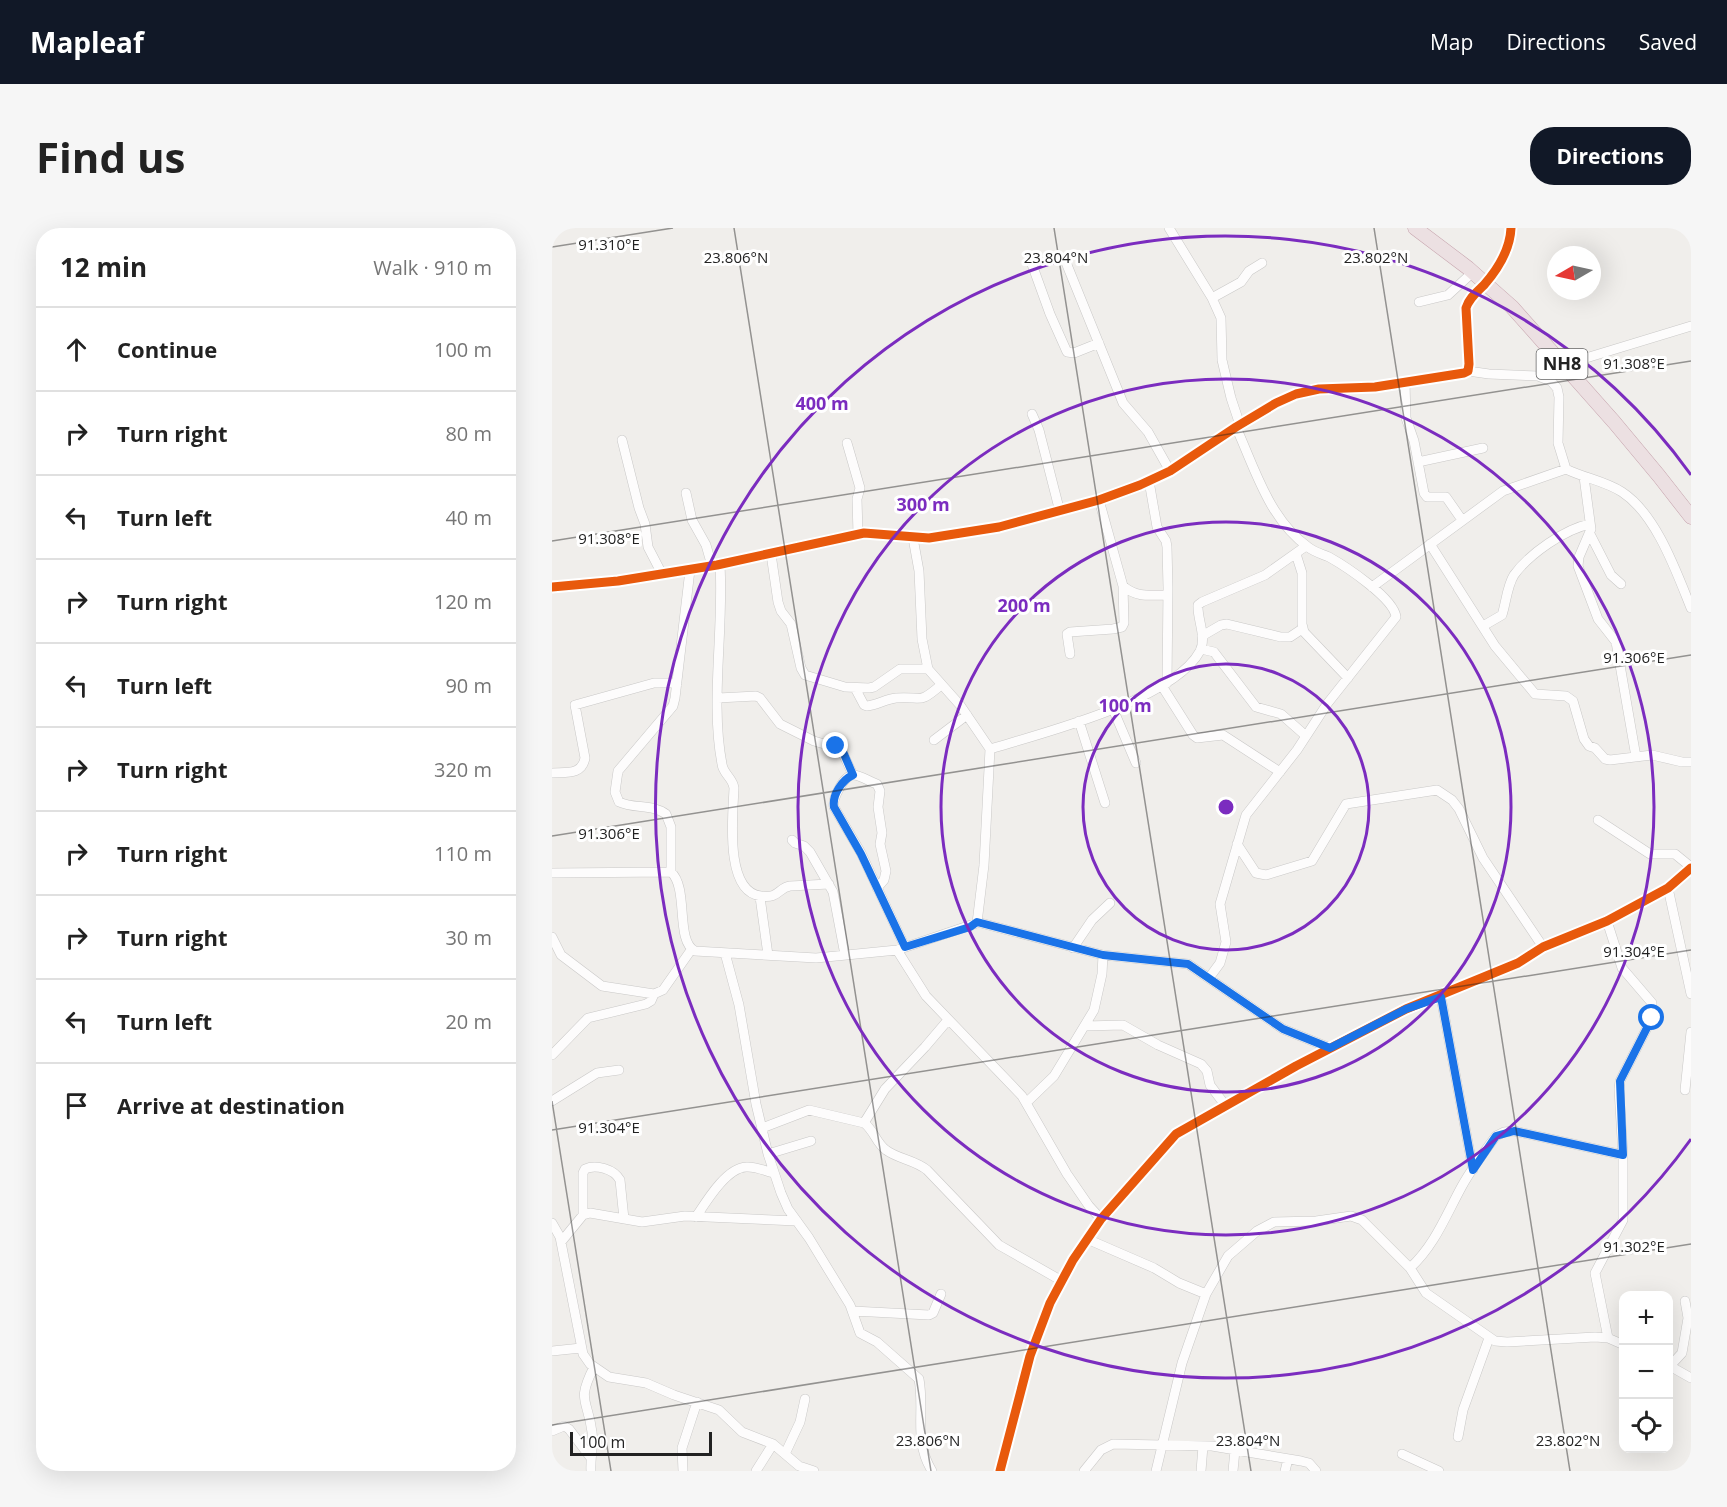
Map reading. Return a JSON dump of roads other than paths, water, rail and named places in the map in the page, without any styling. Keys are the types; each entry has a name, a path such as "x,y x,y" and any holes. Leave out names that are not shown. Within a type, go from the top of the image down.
{"highway":[{"name":"NH8","path":"1415,228 1473,272 1512,307 1659,476 1691,518"}],"street":[{"path":"1169,228 1212,298 1221,318 1222,360 1238,426 1275,513 1306,546 1334,560 1372,587 1392,607 1396,616 1394,622 1327,704 1280,772 1246,815 1220,903 1226,942 1220,963 1209,978"},
{"path":"1468,371 1466,308 1468,301 1485,283 1504,256 1511,228"},
{"path":"1029,256 1050,314 1067,352 1074,353 1099,343"},
{"path":"1065,260 1123,403 1148,432 1170,471"},
{"path":"1212,298 1241,282 1249,271 1262,263"},
{"path":"1419,302 1448,295 1473,272"},
{"path":"1563,365 1691,326"},
{"path":"552,587 618,581 690,570 864,532 913,538 936,537 999,527 1060,512 1149,481 1170,471 1276,403 1296,394 1319,389 1375,387 1405,383 1460,375 1468,371 1538,376 1551,381 1557,388 1559,397 1558,443 1566,469"},
{"path":"1405,383 1406,418 1424,493 1427,497 1446,497 1462,520"},
{"path":"1032,414 1039,430 1060,512"},
{"path":"622,440 645,524 648,548 662,574"},
{"path":"847,443 860,488 857,499 858,534"},
{"path":"1418,462 1483,448"},
{"path":"1372,587 1503,491 1566,469 1608,484 1623,492 1644,512 1691,608"},
{"path":"1584,477 1590,529 1611,575 1621,584"},
{"path":"1149,481 1157,527 1166,540 1168,595 1165,684 1193,735 1197,738 1222,735 1227,737 1280,772"},
{"path":"686,493 692,520 716,565 722,595 717,720 722,767 734,788 733,855 743,884 750,892 760,897 775,896 786,887 829,884"},
{"path":"1070,654 1067,634 1070,632 1113,629 1122,627 1124,623 1123,586 1099,500"},
{"path":"1483,626 1502,615 1514,576 1533,555 1573,528 1590,529"},
{"path":"1590,529 1579,557 1578,566 1598,619 1616,642 1636,757"},
{"path":"691,950 816,958 901,949 970,927 977,922 984,866 990,749 967,715 928,669 922,639 919,571 913,538"},
{"path":"1430,544 1495,646 1535,694 1566,696 1573,700 1584,739 1589,746 1595,748 1605,759 1652,755 1691,762"},
{"path":"990,749 1113,709 1165,684 1190,665 1201,650 1202,636 1198,605 1265,575 1306,546"},
{"path":"771,554 778,602 793,629 802,672 805,675 855,688 874,687 900,669 928,669"},
{"path":"1296,554 1302,573 1302,628 1348,678"},
{"path":"690,570 673,706 618,771 615,792 619,802 624,805 657,809 666,814 671,827 671,872 677,881 686,940 691,950"},
{"path":"1123,586 1132,594 1168,595"},
{"path":"1202,636 1227,624 1281,638 1290,637 1302,628"},
{"path":"1201,650 1214,652 1256,707 1281,714 1306,736"},
{"path":"552,773 576,771 584,764 585,758 575,705 654,683 677,683"},
{"path":"855,688 864,705 867,706 896,698 922,699 941,684"},
{"path":"718,698 756,696 760,698 780,724 814,741 841,749 853,775 879,787 881,849 886,871 884,880 877,888"},
{"path":"1113,709 1136,763"},
{"path":"933,740 967,715"},
{"path":"1079,721 1105,803"},
{"path":"853,775 836,794 833,802 877,888 920,990 1026,1103 1067,1174 1101,1219"},
{"path":"1237,844 1256,873 1266,875 1312,861 1346,804 1437,790 1452,800 1459,810 1483,858 1543,947"},
{"path":"1000,1471 1032,1348 1050,1303 1101,1219 1171,1138 1225,1105 1406,1009 1441,997 1518,963 1543,947 1607,921 1668,888 1691,868 1675,854 1650,854 1598,820"},
{"path":"792,840 807,848 836,897 844,955"},
{"path":"861,854 873,848 881,849"},
{"path":"552,873 671,872"},
{"path":"1668,888 1688,959 1691,994"},
{"path":"760,897 768,955"},
{"path":"1073,948 1092,920 1110,903"},
{"path":"1607,921 1622,968 1648,997 1653,1010 1652,1018 1620,1081 1623,1220 1595,1273 1608,1338"},
{"path":"977,922 1103,955 1188,964 1283,1029 1330,1048"},
{"path":"552,937 561,955 602,986 654,994 663,990 691,950"},
{"path":"725,953 739,1005 768,1154 784,1201 853,1311 860,1333 877,1342 919,1379 921,1446 932,1471"},
{"path":"1026,1103 1054,1076 1094,1010 1102,974 1103,955"},
{"path":"552,1055 588,1018 646,1004 651,1001 654,994"},
{"path":"1441,997 1473,1170"},
{"path":"864,1124 885,1089 948,1020"},
{"path":"1085,1026 1122,1025 1158,1045 1201,1064 1207,1071 1210,1085 1225,1105"},
{"path":"1685,1090 1691,1032"},
{"path":"552,1101 597,1073 619,1070"},
{"path":"762,1128 809,1110 868,1126 887,1151 921,1165 927,1170 999,1245 1062,1281"},
{"path":"1410,1268 1433,1243 1473,1170 1496,1136 1514,1131 1623,1155"},
{"path":"768,1154 811,1141"},
{"path":"583,1215 585,1169 596,1166 618,1176 624,1219"},
{"path":"696,1217 721,1183 739,1168 748,1167 774,1173"},
{"path":"561,1242 583,1215 590,1213 642,1222 685,1216 797,1221"},
{"path":"1156,1471 1182,1363 1206,1293 1228,1256 1263,1226 1279,1221 1316,1221 1357,1217 1410,1268 1426,1293 1494,1341 1595,1337 1608,1338 1619,1343"},
{"path":"552,1223 561,1242 585,1359 615,1379 646,1383 719,1410 742,1432 773,1444 799,1466 814,1471"},
{"path":"1087,1239 1154,1268 1179,1283 1206,1293"},
{"path":"853,1311 929,1315 933,1313 941,1294"},
{"path":"1673,1361 1682,1353 1688,1318 1685,1300"},
{"path":"1458,1437 1463,1410 1489,1338"},
{"path":"552,1351 581,1348"},
{"path":"591,1471 593,1434 583,1395 594,1367"},
{"path":"1673,1367 1691,1378"},
{"path":"785,1454 803,1415 805,1399"},
{"path":"683,1471 682,1448 697,1402"},
{"path":"552,1431 564,1426 569,1429 591,1458"},
{"path":"756,1471 773,1444"},
{"path":"1084,1471 1101,1450 1113,1444 1203,1446 1235,1450 1308,1463 1316,1471"},
{"path":"1201,1471 1203,1446"},
{"path":"1233,1471 1235,1450"},
{"path":"1402,1454 1439,1471"},
{"path":"1285,1471 1288,1459"}]}
